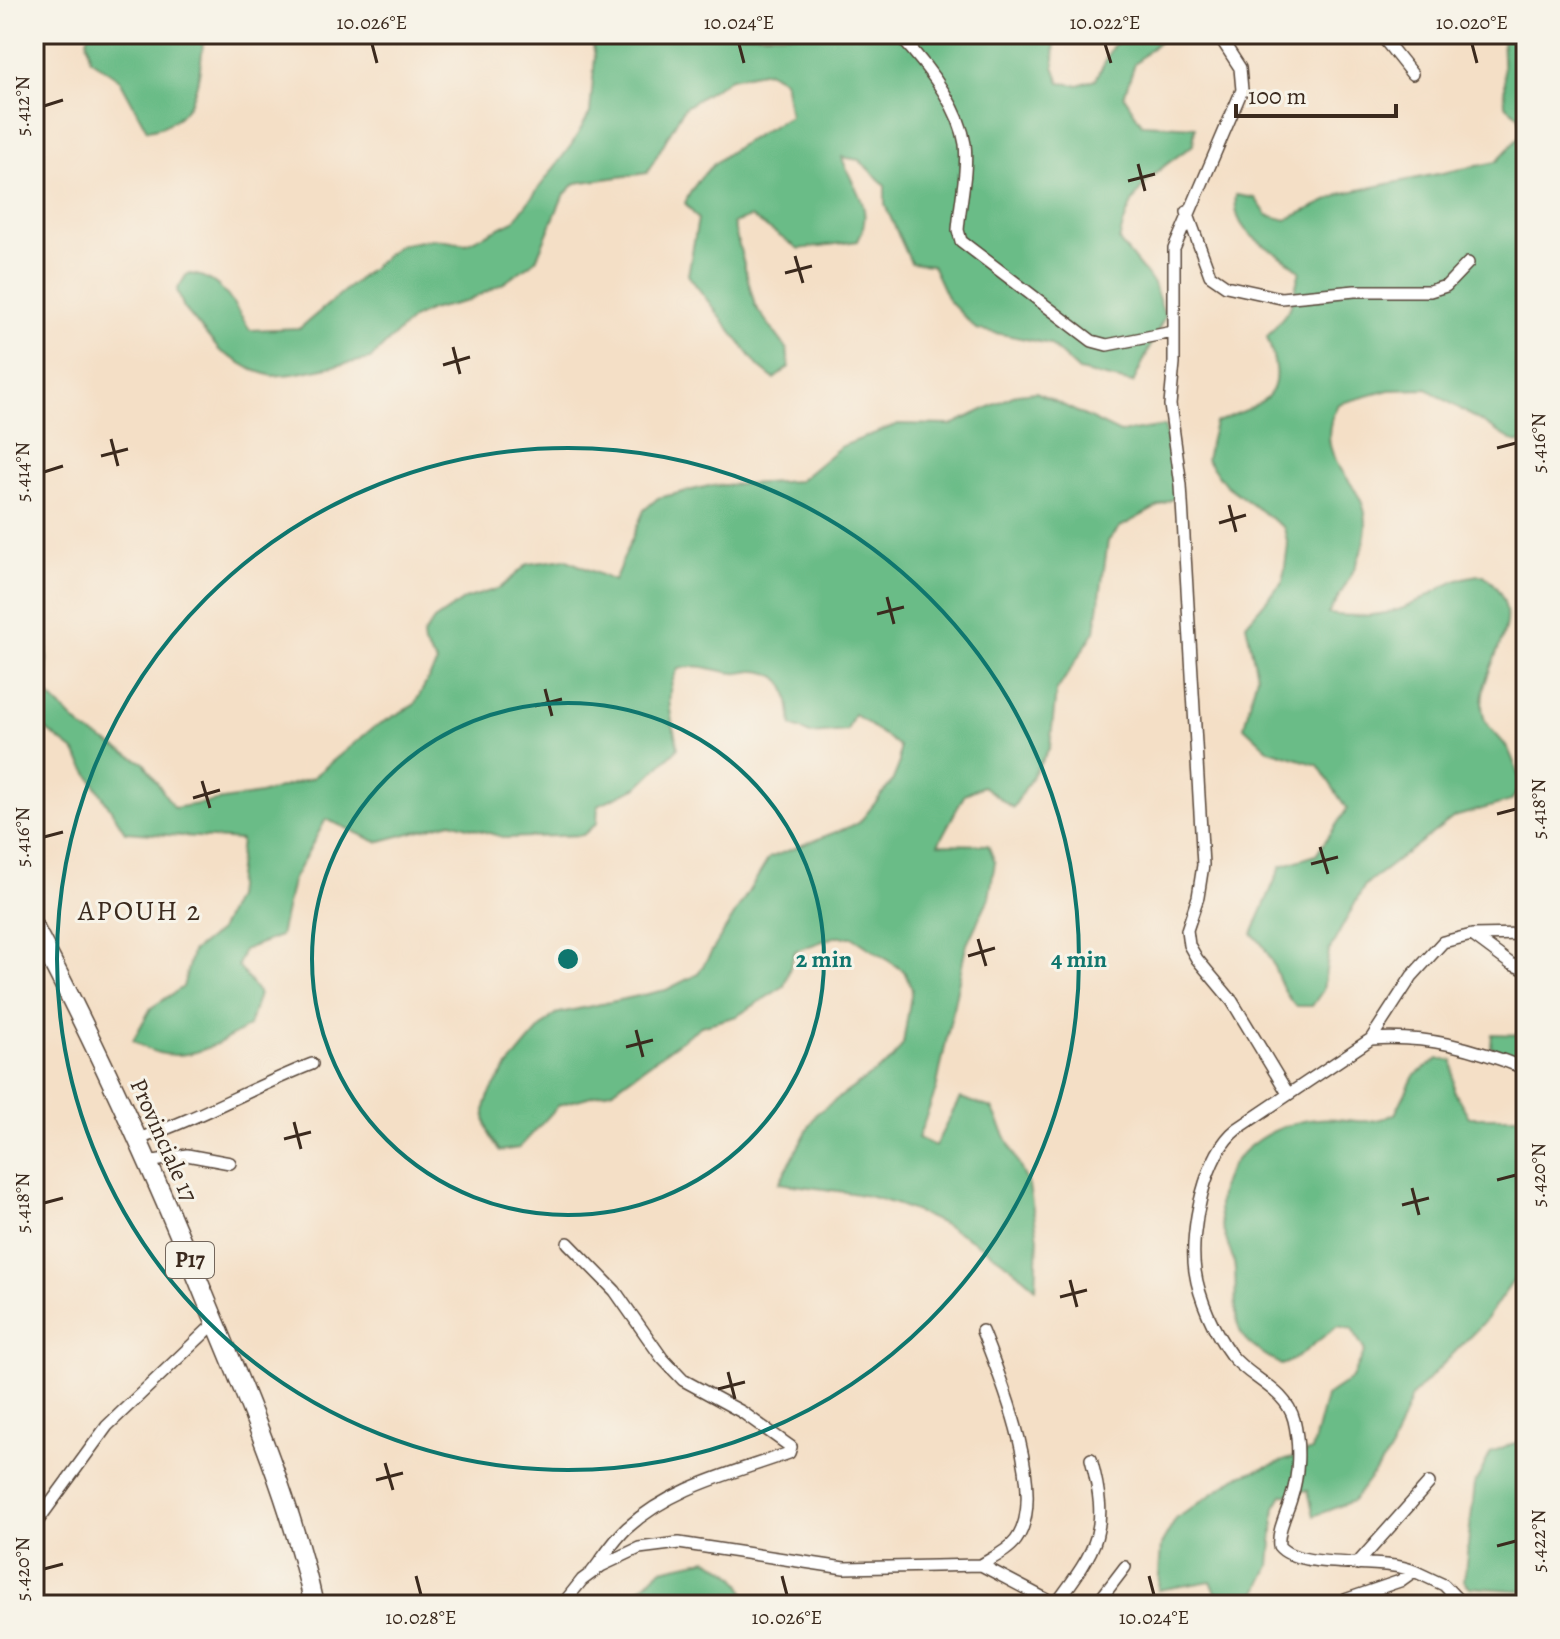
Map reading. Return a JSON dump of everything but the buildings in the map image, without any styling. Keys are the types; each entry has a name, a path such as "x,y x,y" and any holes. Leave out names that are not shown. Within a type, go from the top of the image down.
{"main road":[{"name":"Provinciale 17","path":"34,927 149,1162 216,1322 275,1476 314,1605"}],"street":[{"path":"898,34 917,56 961,129 965,146 958,230 961,241 1092,341 1107,345 1173,332"},
{"path":"1218,34 1235,58 1243,86 1187,212 1174,249 1170,405 1181,485 1203,865 1187,935 1197,959 1232,1001 1287,1092"},
{"path":"1380,34 1412,74"},
{"path":"1187,212 1210,275 1226,286 1263,296 1430,291 1446,286 1468,263"},
{"path":"1463,1605 1444,1585 1414,1571 1389,1565 1291,1555 1279,1546 1296,1478 1293,1417 1270,1387 1241,1367 1229,1352 1203,1301 1194,1267 1202,1201 1214,1153 1225,1138 1287,1092 1371,1039 1432,951 1454,937 1526,934"},
{"path":"1472,935 1511,964 1526,970"},
{"path":"1371,1039 1410,1036 1438,1040 1526,1069"},
{"path":"138,1139 173,1127 233,1096 312,1064"},
{"path":"149,1162 187,1155 230,1163"},
{"path":"562,1605 625,1531 652,1508 691,1486 789,1453 791,1447 742,1412 683,1380 662,1358 615,1291 568,1243"},
{"path":"34,1526 107,1426 216,1322"},
{"path":"981,1565 1016,1540 1023,1524 1025,1491 1012,1404 982,1331"},
{"path":"592,1572 639,1548 679,1543 844,1568 981,1565 1057,1605 1081,1570 1100,1529 1103,1511 1091,1459"},
{"path":"1357,1564 1429,1483"},
{"path":"1096,1605 1125,1567"},
{"path":"1330,1605 1400,1581 1414,1571"}],"green space":[{"path":"89,34 204,34 197,81 187,108 164,126 147,130 120,80 90,59"},
{"path":"591,34 1055,34 1054,66 1060,83 1079,85 1096,79 1112,47 1126,34 1167,34 1135,63 1124,96 1142,124 1195,127 1193,145 1154,174 1136,195 1119,241 1153,283 1165,316 1133,383 1079,371 1050,344 976,329 948,300 932,265 911,263 885,205 885,185 859,160 842,157 863,207 863,228 858,241 799,249 751,217 733,223 755,306 787,349 789,367 774,379 759,367 688,275 698,219 685,203 693,188 716,162 790,116 784,80 767,71 731,78 684,108 647,173 576,183 563,196 536,260 504,283 468,301 430,310 412,319 370,359 272,376 253,370 220,351 184,308 177,290 187,274 217,285 232,301 250,330 300,328 399,245 432,239 466,244 514,221 572,144 590,113 595,57"},
{"path":"1502,34 1526,34 1526,443 1515,442 1427,389 1389,390 1338,404 1330,424 1329,441 1333,455 1364,507 1366,523 1358,559 1328,614 1363,616 1389,612 1409,606 1450,583 1484,575 1499,592 1506,609 1501,643 1483,695 1483,714 1508,749 1522,784 1511,801 1454,817 1365,885 1329,951 1323,990 1312,1006 1295,1006 1266,950 1252,934 1281,866 1316,855 1347,809 1318,765 1269,750 1244,727 1257,675 1246,624 1283,581 1288,545 1284,528 1226,485 1206,459 1215,423 1260,402 1274,386 1273,358 1267,337 1290,308 1300,271 1247,231 1236,210 1236,195 1255,198 1267,215 1286,220 1344,193 1496,162 1523,133 1519,116 1505,105"},
{"path":"1036,392 1120,433 1165,426 1176,497 1120,527 1108,541 1095,631 1056,692 1050,747 1013,808 983,786 965,794 938,844 988,845 995,862 989,898 966,946 936,1090 918,1138 935,1146 960,1098 992,1108 1029,1186 1038,1238 1036,1288 981,1246 919,1213 864,1195 779,1183 816,1114 892,1060 903,1044 912,989 904,971 852,937 834,937 795,951 784,986 737,1016 701,1026 613,1090 559,1105 519,1148 500,1151 492,1140 485,1119 488,1098 518,1054 555,1014 666,990 698,974 769,858 859,823 892,782 899,765 899,746 854,714 847,731 810,734 792,726 785,688 781,681 766,672 737,673 694,666 678,669 669,698 678,748 638,787 598,805 597,823 583,835 506,838 451,822 377,842 326,819 292,881 280,936 243,950 238,966 259,994 249,1026 221,1042 178,1055 148,1049 133,1040 151,1008 183,987 192,952 219,931 235,897 241,840 125,832 74,751 34,720 34,559 47,638 46,693 83,729 144,763 174,808 260,794 312,778 374,727 414,705 437,663 424,645 423,636 434,620 465,599 500,588 528,564 565,559 614,581 644,510 658,498 709,486 799,481 840,447 898,424 952,425 1017,394"},
{"path":"1492,1034 1526,1035 1526,1060 1491,1047"},
{"path":"1438,1059 1453,1061 1454,1091 1469,1117 1526,1117 1526,1263 1483,1323 1411,1397 1390,1452 1353,1501 1314,1516 1308,1490 1282,1495 1275,1507 1270,1566 1257,1592 1245,1597 1216,1593 1211,1581 1158,1590 1161,1545 1176,1519 1237,1477 1312,1451 1326,1396 1352,1378 1365,1351 1352,1329 1338,1326 1295,1359 1281,1365 1246,1340 1238,1324 1234,1263 1219,1211 1222,1186 1229,1170 1252,1144 1283,1127 1317,1119 1373,1121 1395,1114 1414,1076"},
{"path":"1526,1439 1526,1591 1470,1587 1464,1581 1475,1484 1491,1452"},
{"path":"707,1559 739,1582 747,1605 621,1605 662,1569"}],"district":[{"name":"APOUH 2","path":"140,911"}]}
